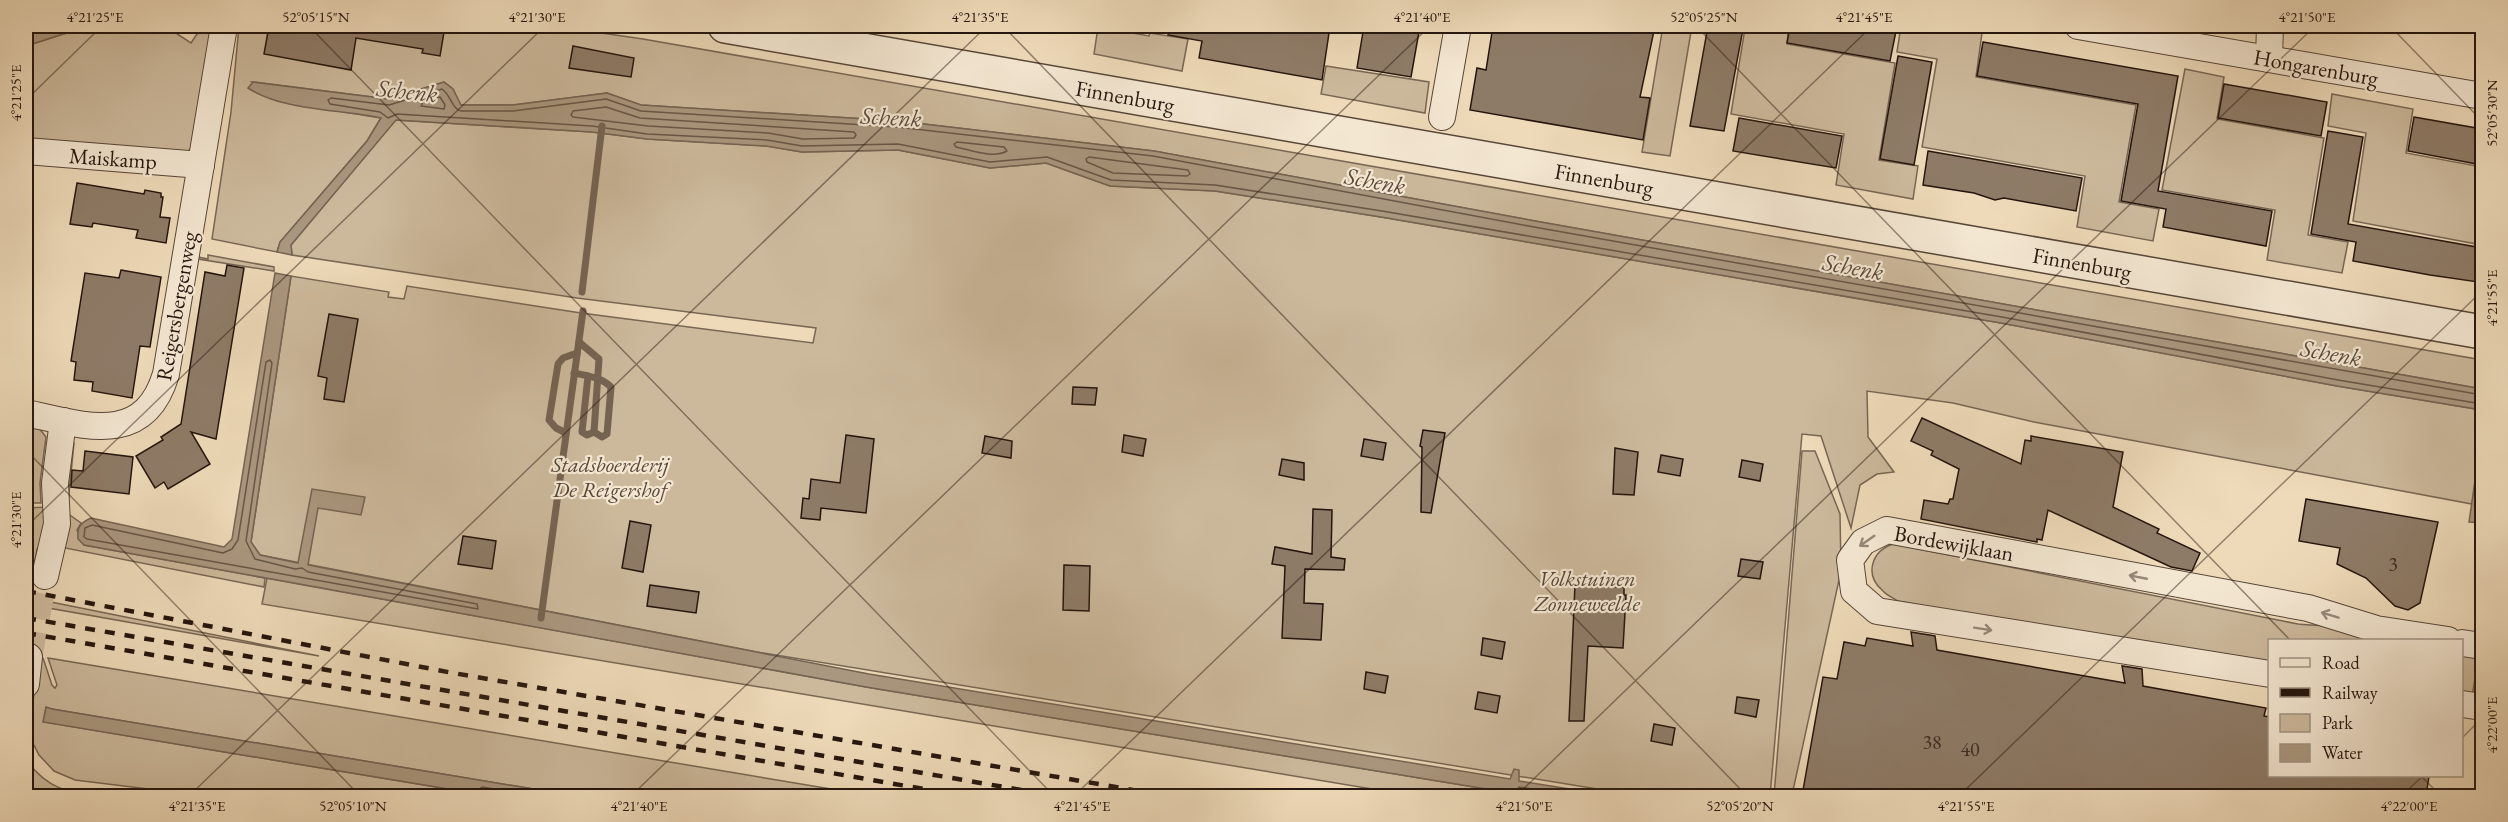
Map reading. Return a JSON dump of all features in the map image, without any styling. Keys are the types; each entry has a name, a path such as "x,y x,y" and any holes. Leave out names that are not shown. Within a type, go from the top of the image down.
{"street":[{"name":"Reigersbergenweg","path":"26,413 99,427 132,422 145,413 162,389 224,26"},
{"name":"Finnenburg","path":"725,26 2482,332"},
{"path":"1442,117 1458,26"},
{"name":"Hongarenburg","path":"2078,26 2482,96"},
{"path":"2269,59 2270,26"},
{"name":"Maiskamp","path":"26,151 201,165"},
{"path":"45,576 57,524 55,483 63,421"},
{"name":"Bordewijklaan","path":"2268,674 1877,611 1854,591 1850,560 1863,542 1887,530 2308,608 2376,629 2441,639"},
{"path":"2463,643 2482,646"},
{"path":"26,684 29,657"},
{"path":"2463,704 2482,707"}],"green space":[{"path":"108,26 165,26 191,43 197,34 186,26 213,26 193,147 187,152 26,145 26,46 76,30"},
{"path":"239,26 553,26 643,39 2482,360 2482,389 1154,151 898,121 641,105 607,93 513,105 460,105 453,89 444,82 389,99 252,82 277,101 381,118 367,141 280,242 277,252 212,239 231,112"},
{"path":"1663,26 1692,26 1670,156 1642,152"},
{"path":"1733,26 1789,26 1787,44 1895,63 1879,160 1918,166 1913,199 1836,185 1844,134 1731,114 1745,28"},
{"path":"1901,26 1933,26 1982,33 1976,77 2136,105 2119,202 2159,209 2153,241 2077,227 2085,176 1922,147 1937,59 1897,52"},
{"path":"1098,27 1149,36 1150,33 1188,39 1182,71 1094,54"},
{"path":"1326,66 1429,82 1425,113 1321,94"},
{"path":"2185,69 2224,77 2217,119 2324,138 2308,235 2348,242 2342,273 2267,260 2275,210 2162,190"},
{"path":"2332,94 2413,109 2406,153 2482,167 2482,245 2353,221 2366,133 2328,126"},
{"path":"395,120 592,132 647,139 767,146 802,152 898,150 990,168 1046,163 1110,186 1215,191 1381,217 2001,323 2337,386 2482,410 2482,433 2472,504 2034,422 1953,403 1867,391 1868,437 1894,472 1877,474 1860,485 1851,528 1821,436 1802,434 1770,796 1640,796 757,652 260,555 251,542 291,276 389,292 388,297 404,299 407,286 581,313 813,343 816,328 577,298 292,255 291,245"},
{"path":"208,255 274,267 274,271 198,259 198,257 208,259"},
{"path":"27,425 38,427 46,437 40,483 41,503 26,503"},
{"path":"69,442 74,443 67,513 81,523 77,530 84,545 265,578 264,587 60,547"},
{"path":"1802,451 1815,451 1840,514 1841,571 1792,795 1798,796 1774,796"},
{"path":"49,507 43,550 37,549 31,583 26,582 26,508"},
{"path":"1893,544 2298,624 2341,628 2359,639 2268,639 2268,662 2207,658 1898,601 1885,593 1873,577 1872,570 1876,557 1886,547"},
{"path":"267,578 866,687 1529,796 1414,796 262,604"},
{"path":"26,597 319,656 26,604"},
{"path":"2463,650 2479,653 2472,697 2463,695"},
{"path":"40,657 43,658 55,688 57,685 48,658 873,796 575,796 46,708 44,722 490,796 205,796 75,780 54,771 39,755 30,737 30,719"},
{"path":"26,760 42,777 58,787 77,793 100,796 26,796"}],"water":[{"path":"26,26 107,26 76,30 26,46"},
{"path":"253,82 388,99 444,82 453,89 461,105 513,105 607,93 641,105 898,121 1154,151 2482,389 2482,410 2337,386 2001,323 1381,217 1215,191 1110,186 1046,163 990,168 898,150 802,152 766,146 647,139 592,132 396,120 291,245 292,255 277,252 280,242 367,141 381,118 278,101 248,88"},
{"path":"275,273 291,276 251,542 260,555 298,563 312,489 365,497 361,515 318,508 308,565 869,674 1510,779 1514,769 1519,770 1519,781 1614,796 1529,796 866,687 84,545 78,539 78,531 82,524 91,518 224,547 232,539"},
{"path":"2482,433 2482,523 2469,522"},
{"path":"46,707 575,796 491,796 43,722"}],"building":[{"path":"269,26 445,26 440,56 422,53 423,49 356,38 351,70 264,54"},
{"path":"1169,26 1288,26 1329,33 1322,80 1199,58 1202,41 1168,35"},
{"path":"1364,26 1420,26 1411,77 1357,68"},
{"path":"1493,26 1546,26 1576,31 1576,26 1655,26 1640,97 1650,98 1643,140 1470,110 1477,68 1486,70"},
{"path":"1708,26 1743,29 1724,131 1690,126"},
{"path":"1790,26 1897,26 1890,61 1787,43"},
{"path":"1983,42 2178,76 2158,191 2272,211 2266,246 2163,227 2166,209 2121,201 2138,104 1977,76"},
{"path":"573,46 634,58 631,77 569,68"},
{"path":"1898,56 1932,62 1914,165 1880,159"},
{"path":"2224,84 2327,102 2321,136 2218,118"},
{"path":"2414,117 2482,129 2482,165 2408,151"},
{"path":"1739,118 1842,136 1836,168 1733,151"},
{"path":"2328,131 2363,137 2348,224 2482,248 2482,280 2478,279 2478,282 2430,275 2353,261 2356,242 2311,234"},
{"path":"1928,151 2082,178 2076,211 2004,198 1995,200 1974,193 1923,185"},
{"path":"77,183 144,194 145,190 161,193 163,197 160,217 170,218 166,243 136,238 138,230 93,223 92,227 70,224"},
{"path":"227,265 244,268 216,439 191,432 210,464 168,489 164,482 155,488 136,456 163,440 161,437 181,424 205,272 225,276"},
{"path":"121,270 161,277 150,347 140,346 132,398 92,391 93,382 74,380 76,362 71,361 85,273 119,278"},
{"path":"329,314 358,319 344,402 324,399 327,378 318,376"},
{"path":"1073,387 1097,388 1095,405 1072,404"},
{"path":"1922,418 2021,464 2025,440 2031,441 2031,436 2123,452 2113,507 2159,529 2157,533 2200,553 2192,571 2171,567 2048,510 2042,540 2037,539 2037,542 1921,519 1924,500 1948,504 1950,499 1953,499 1959,469 1931,455 1933,451 1911,441"},
{"path":"1423,430 1445,433 1431,513 1421,512 1422,447 1420,446"},
{"path":"846,435 874,439 866,513 821,508 820,520 801,518 803,498 809,499 811,479 840,483"},
{"path":"1124,435 1146,439 1143,456 1122,452"},
{"path":"985,436 1012,441 1011,458 982,453"},
{"path":"1364,439 1386,443 1383,460 1361,456"},
{"path":"1615,448 1638,452 1634,495 1613,494"},
{"path":"85,451 133,457 129,494 71,487 72,470 83,471"},
{"path":"1661,455 1683,459 1680,476 1658,472"},
{"path":"1282,459 1304,463 1304,480 1279,475"},
{"path":"1742,460 1763,464 1760,481 1739,477"},
{"path":"2306,499 2438,522 2420,603 2408,610 2395,606 2366,578 2337,564 2340,548 2299,541"},
{"path":"1313,509 1332,510 1331,557 1345,559 1344,570 1305,569 1304,603 1323,604 1321,640 1282,638 1285,566 1272,564 1275,547 1312,554"},
{"path":"630,521 651,525 643,572 622,568"},
{"path":"463,536 496,541 492,569 458,564"},
{"path":"1741,559 1763,562 1760,579 1738,576"},
{"path":"1064,565 1090,566 1089,611 1063,610"},
{"path":"650,585 699,592 696,613 647,606"},
{"path":"1575,585 1624,587 1624,595 1626,595 1623,648 1588,646 1584,721 1569,721"},
{"path":"1911,632 1935,636 1937,650 2125,683 2122,666 2142,669 2143,686 2266,708 2264,716 2268,717 2268,777 2429,777 2426,796 1802,796 1823,677 1837,679 1844,642 1865,646 1867,638 1913,646"},
{"path":"1483,638 1505,642 1502,659 1481,655"},
{"path":"1366,672 1388,676 1385,693 1364,689"},
{"path":"1478,692 1500,696 1497,713 1475,709"},
{"path":"1737,697 1759,700 1756,717 1735,713"},
{"path":"1654,724 1675,728 1672,745 1651,741"}],"waterway":[{"path":"582,292 602,126"},
{"path":"541,618 583,311"},
{"path":"574,373 594,377 599,379 611,387 607,434 602,437 594,432 599,359 579,342"},
{"path":"566,433 556,428 549,420 558,364 563,358 577,353"},
{"path":"588,376 582,432 587,435 594,432"}],"tunnel":[{"path":"29,657 45,576"}],"railway":[{"path":"26,591 453,673 1168,796"},
{"path":"26,618 1056,796"},
{"path":"26,633 964,796"}],"water label":[{"name":"Schenk","path":"407,91"},
{"name":"Schenk","path":"891,117"},
{"name":"Schenk","path":"1375,181"},
{"name":"Schenk","path":"1853,267"},
{"name":"Schenk","path":"2331,353"}],"park label":[{"name":"Stadsboerderij De Reigershof","path":"610,476"},
{"name":"Volkstuinen Zonneweelde","path":"1587,590"}]}
